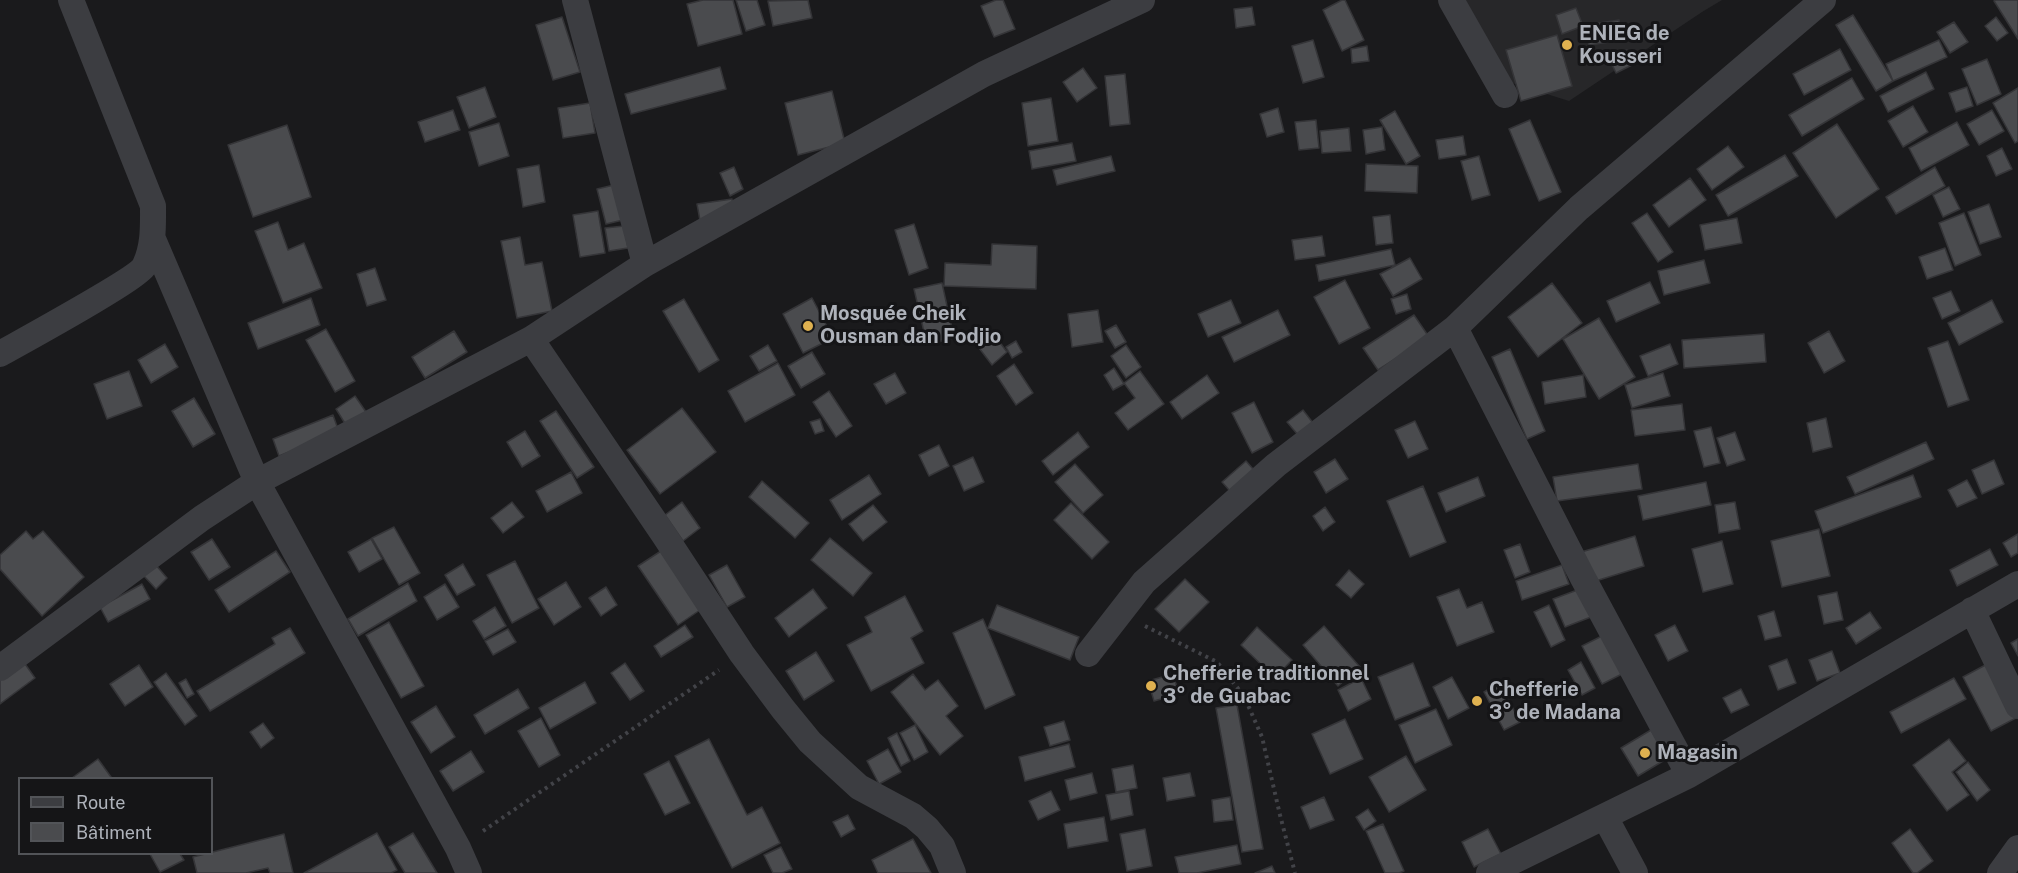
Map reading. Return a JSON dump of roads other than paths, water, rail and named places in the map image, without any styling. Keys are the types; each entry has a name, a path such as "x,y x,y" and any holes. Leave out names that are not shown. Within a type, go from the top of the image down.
{"street":[{"path":"0,354 124,282 145,267 153,240 153,206 71,0"},
{"path":"574,0 645,264"},
{"path":"0,668 202,518 257,482 531,339 645,264 984,74 1142,0"},
{"path":"1450,0 1505,95"},
{"path":"1088,654 1144,582 1276,465 1455,328 1579,208 1822,0"},
{"path":"153,240 257,482 458,848 469,873"},
{"path":"1455,328 1583,578 1689,775"},
{"path":"531,339 742,654 810,742 859,787 913,816 927,828 942,846 953,873"},
{"path":"1489,873 1689,775 2018,584"},
{"path":"1972,610 2018,706"},
{"path":"1605,817 1635,873"},
{"path":"2000,873 2018,848"}],"place":[{"name":"ENIEG de Kousseri","path":"1567,45"},
{"name":"Mosquée Cheik Ousman dan Fodjio","path":"808,326"},
{"name":"Chefferie traditionnel 3° de Guabac","path":"1151,686"},
{"name":"Chefferie 3° de Madana","path":"1477,701"},
{"name":"Magasin","path":"1645,753"}]}
